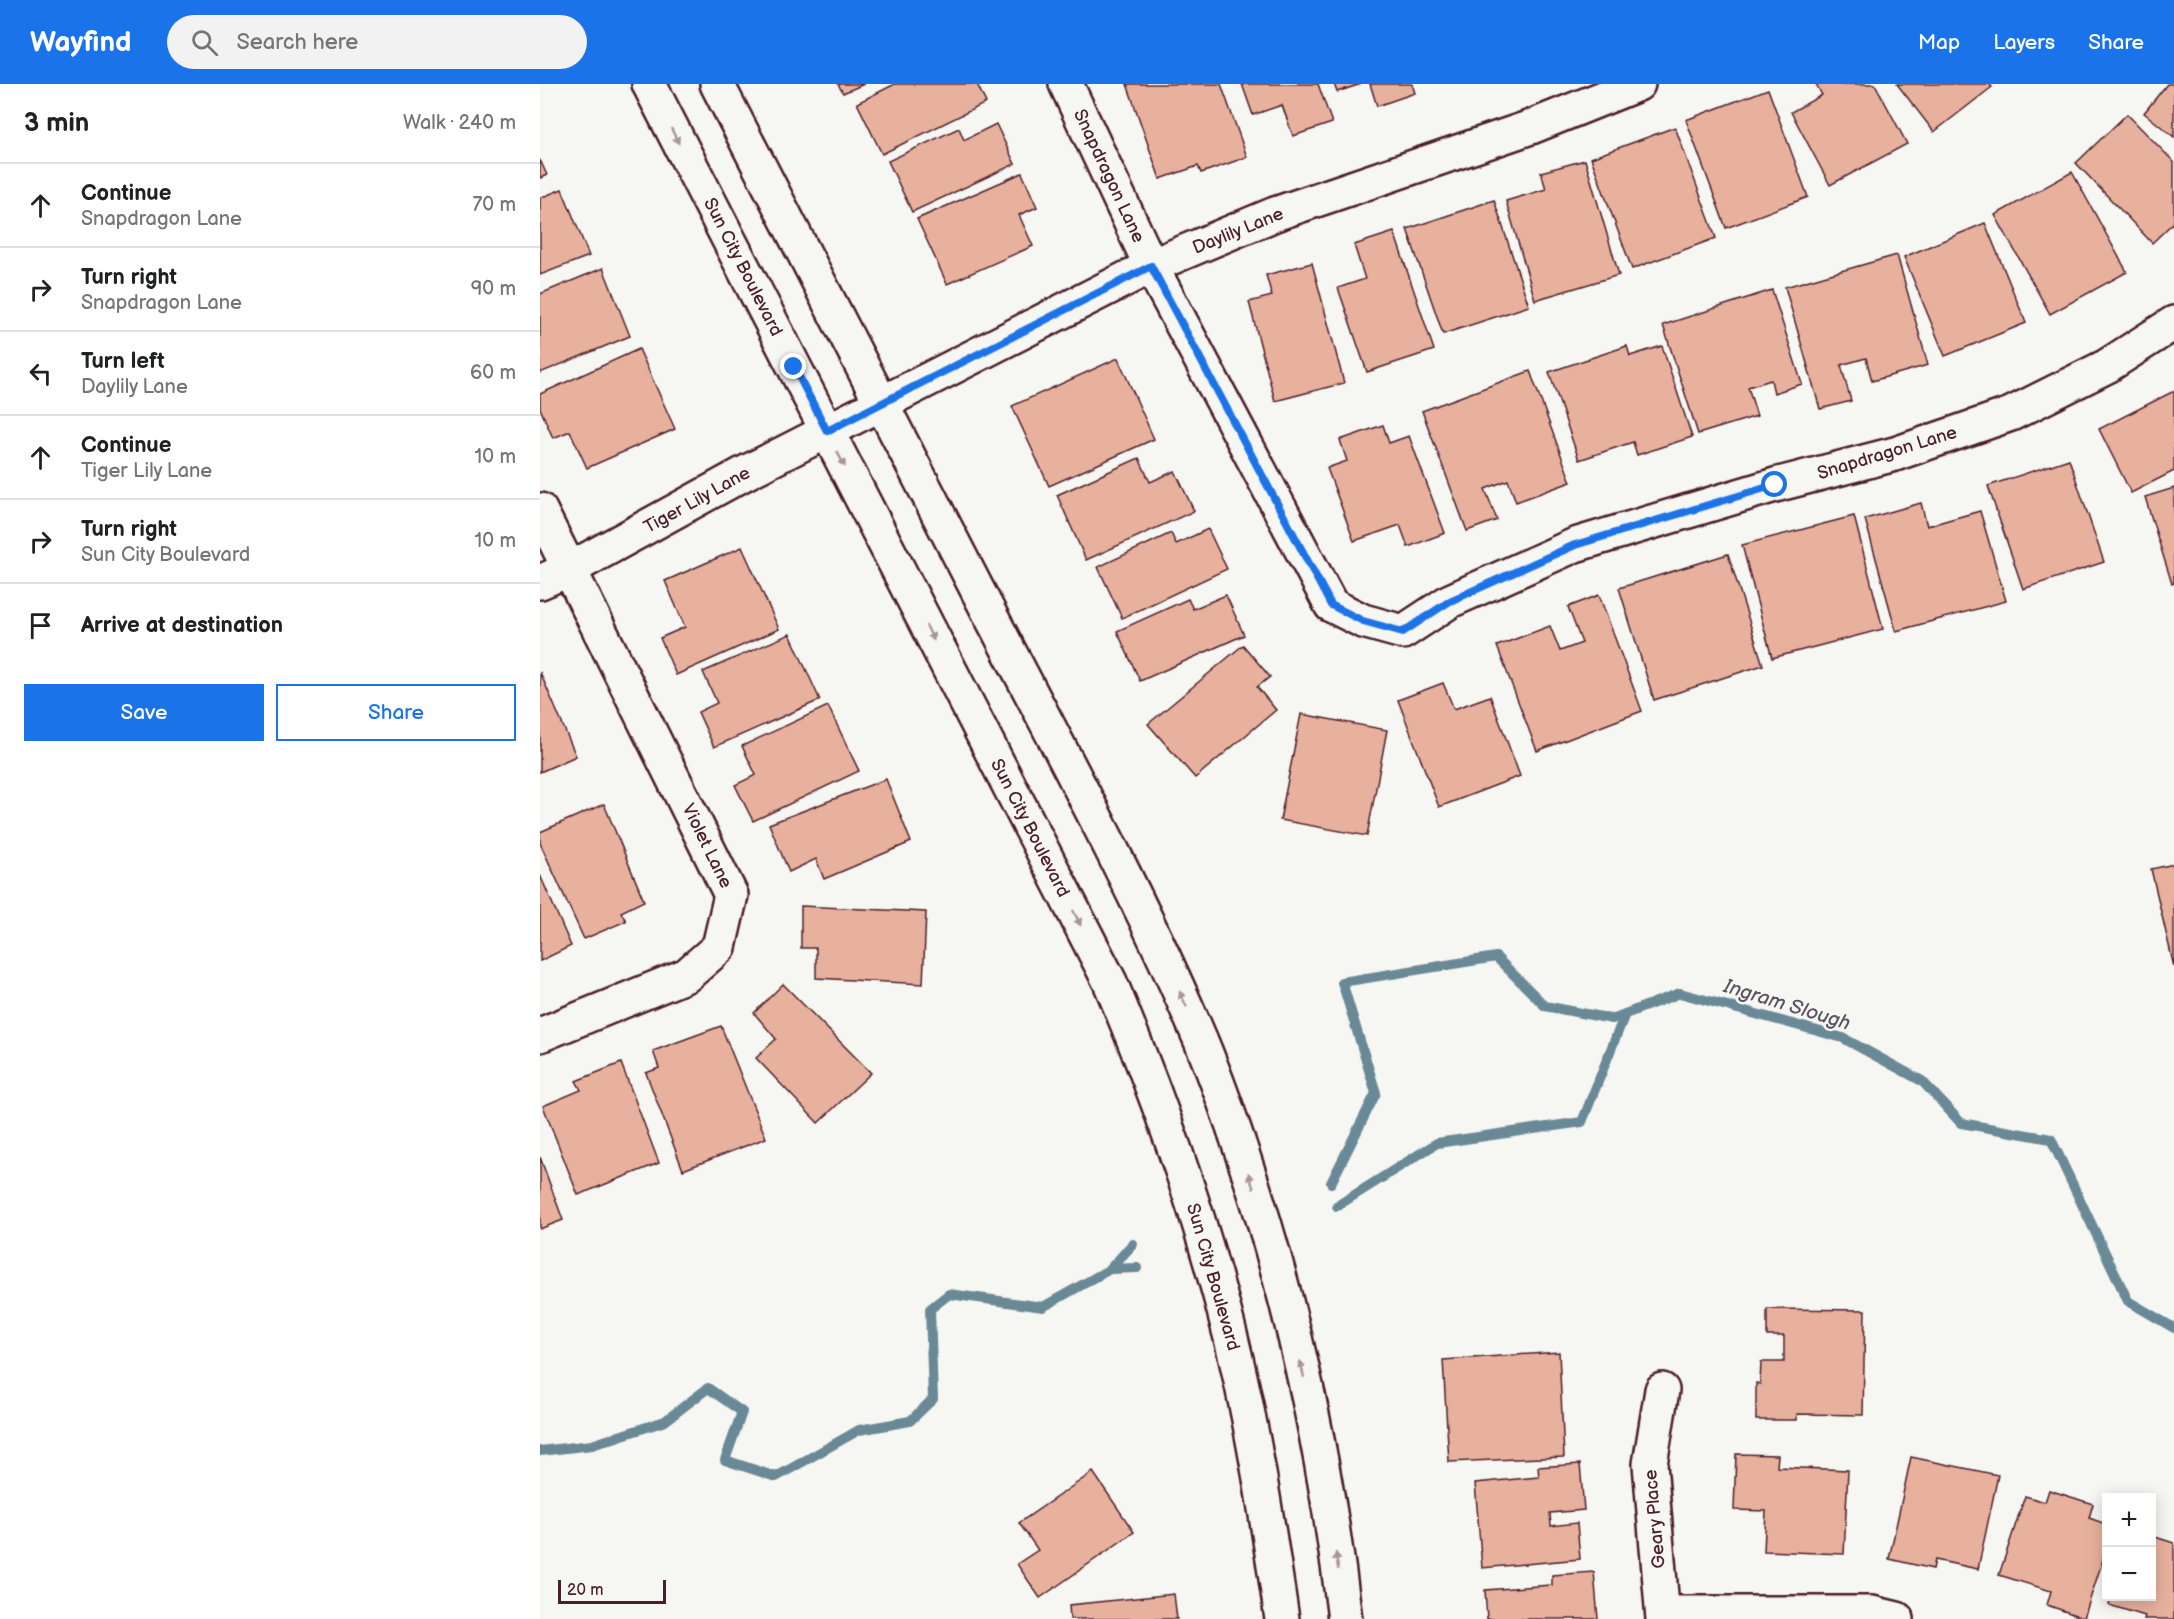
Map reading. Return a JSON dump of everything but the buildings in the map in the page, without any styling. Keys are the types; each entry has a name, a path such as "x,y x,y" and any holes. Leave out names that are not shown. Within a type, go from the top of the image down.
{"street":[{"name":"Sun City Boulevard","path":"649,84 854,417 1098,823 1167,964 1205,1052 1263,1216 1292,1325 1312,1415 1329,1504 1345,1619"},
{"name":"Sun City Boulevard","path":"717,84 854,417 1110,982 1170,1135 1203,1234 1251,1424 1282,1619"},
{"name":"Snapdragon Lane","path":"1066,84 1151,266 1331,605 1363,621 1403,632 1450,601 1575,545 1775,485 1895,454 2011,414 2107,366 2174,322"},
{"name":"Daylily Lane","path":"854,417 1151,266 1275,214 1531,127 1638,84"},
{"name":"Tiger Lily Lane","path":"540,582 570,569 743,474 854,417"},
{"name":"Violet Lane","path":"540,510 731,896 719,947 687,975 540,1035"},
{"name":"Geary Place","path":"1662,1390 1650,1464 1663,1616"},
{"path":"1663,1616 1872,1613 1897,1619"}],"waterway":[{"name":"Ingram Slough","path":"1331,1183 1376,1093 1342,982 1496,957 1545,1006 1612,1019 1680,993 1843,1038 1922,1081 1961,1123 2051,1139 2128,1301 2174,1328"},
{"path":"1337,1206 1437,1143 1582,1122 1625,1014"},
{"name":"Ingram Slough","path":"540,1451 592,1445 665,1421 708,1388 742,1412 725,1460 776,1477 859,1430 910,1421 933,1399 930,1309 949,1294 1043,1307 1110,1269 1133,1244"},
{"name":"Ingram Slough","path":"1110,1269 1137,1268"}],"route":[{"path":"794,367 827,431 1151,266 1331,605 1363,621 1403,632 1450,601 1575,545 1775,485"}]}
